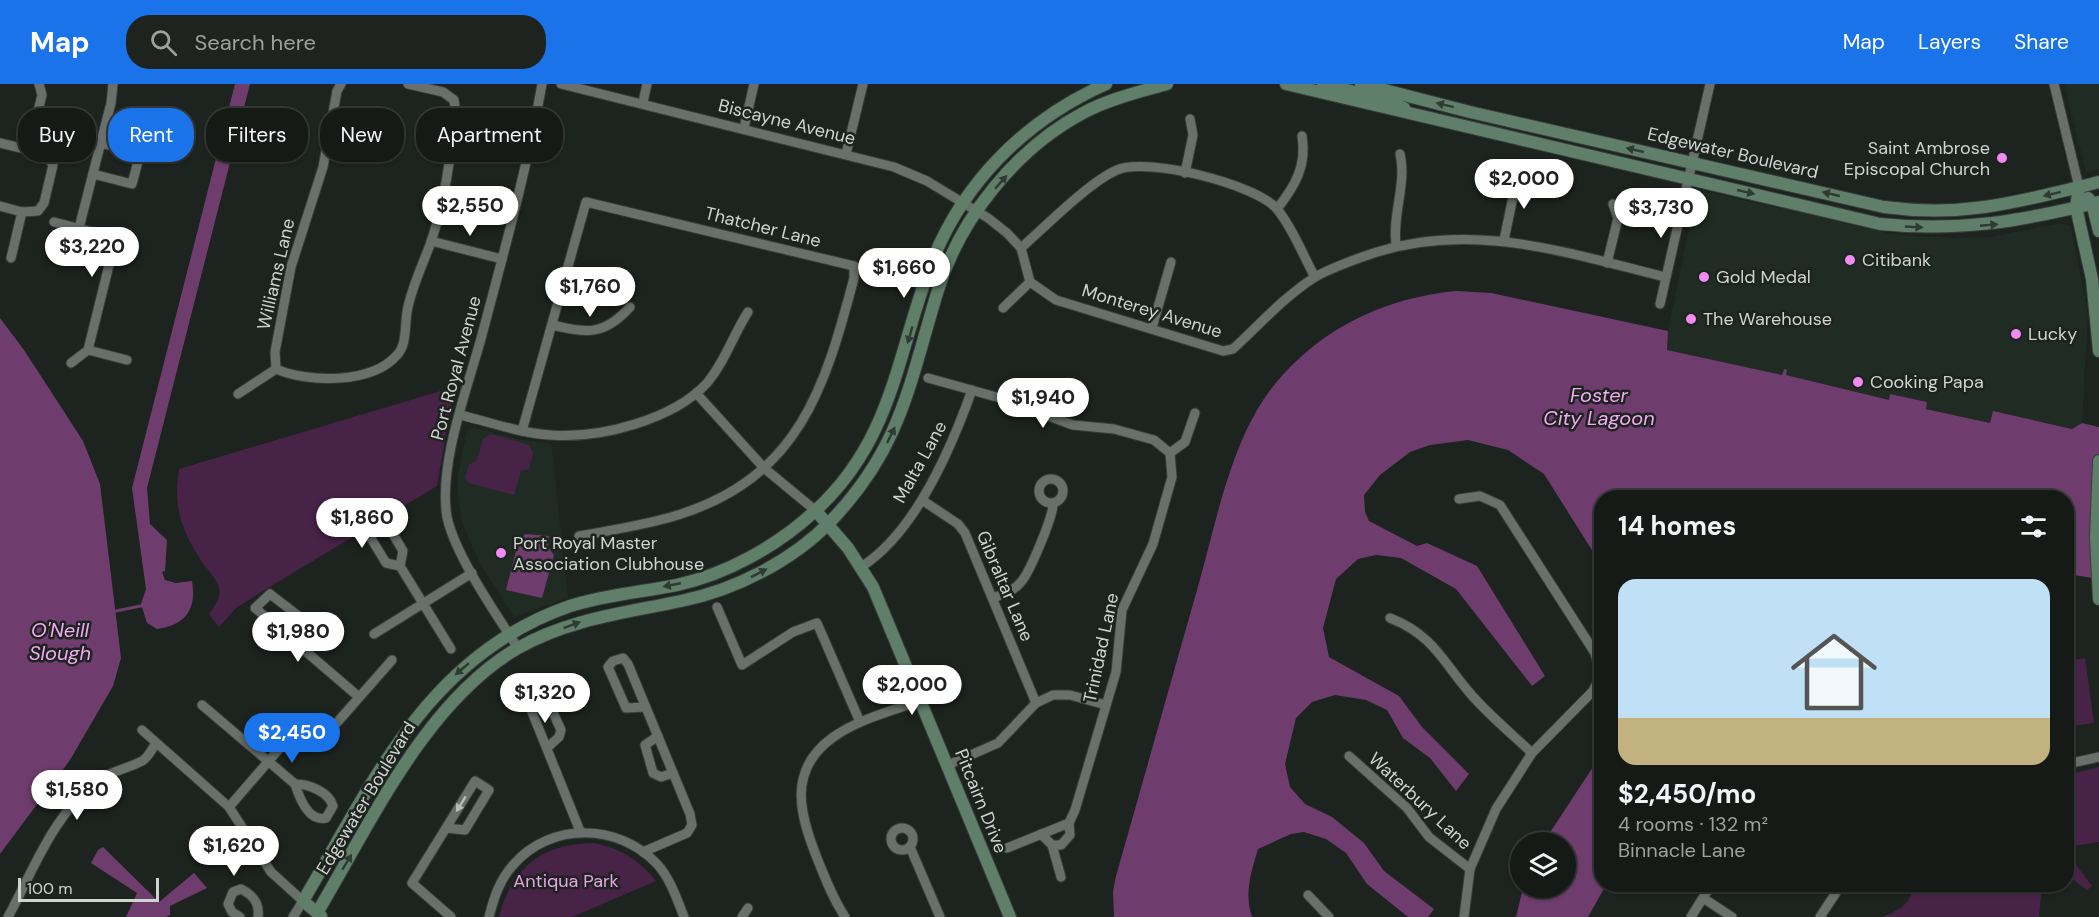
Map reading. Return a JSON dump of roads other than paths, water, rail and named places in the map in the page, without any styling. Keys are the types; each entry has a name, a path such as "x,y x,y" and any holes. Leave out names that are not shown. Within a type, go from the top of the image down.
{"street":[{"path":"39,84 42,95 39,108"},
{"path":"80,228 111,103 112,84"},
{"name":"Williams Lane","path":"276,369 275,352 291,267 323,167 337,91 341,84"},
{"path":"238,394 276,369 314,378 335,378 369,372 392,360 402,348 407,307 431,241 445,184 455,107 454,100 443,92 408,84"},
{"name":"Port Royal Avenue","path":"518,648 472,573 454,536 448,518 446,498 448,465 526,164 542,84"},
{"name":"Biscayne Avenue","path":"561,84 643,102 846,154 916,176 962,203"},
{"path":"643,102 647,84"},
{"path":"744,128 754,84"},
{"path":"846,154 862,84"},
{"name":"Edgewater Boulevard","path":"293,917 414,720 452,677 509,635 570,606 680,584 731,567 771,545 816,511 850,472 885,412 929,270 962,203 996,162 1037,122 1077,97 1106,84"},
{"name":"Edgewater Boulevard","path":"318,916 430,727 476,680 518,648 575,622 684,601 738,583 779,562 828,524 863,483 891,436 912,384 938,288 975,212 1009,173 1047,135 1085,112 1167,84"},
{"name":"Edgewater Boulevard","path":"1286,84 1426,119 1880,224 1947,228 2003,224 2096,202"},
{"name":"Edgewater Boulevard","path":"1322,84 1386,100 1426,119"},
{"name":"Edgewater Boulevard","path":"1361,84 1692,163 1912,211 1947,212 1995,207 2099,182"},
{"path":"1660,304 1710,84"},
{"path":"2054,84 2079,187 2076,207 2092,279 2099,351"},
{"path":"1185,173 1193,135 1190,119"},
{"path":"1277,209 1296,185 1305,152 1302,136"},
{"path":"0,143 43,153 52,161 42,207 35,213 0,206"},
{"path":"93,174 132,184 140,154 101,143"},
{"path":"1396,245 1395,214 1403,167 1400,154"},
{"path":"1021,248 1100,181 1118,170 1139,166 1185,173 1252,190 1277,209 1315,277"},
{"path":"1504,240 1513,197 1509,180"},
{"path":"2079,187 2096,202 2099,231"},
{"name":"Thatcher Lane","path":"522,431 586,202 854,266 854,278 826,375 796,432 764,468 732,491 695,509 662,520 579,536"},
{"path":"962,203 1007,233 1021,248 1030,282 1003,308"},
{"path":"1607,263 1618,218 1613,204"},
{"path":"11,258 22,212"},
{"path":"54,222 111,237 115,241 88,350 71,363"},
{"name":"Monterey Avenue","path":"1030,282 1056,300 1223,351 1233,350 1280,303 1315,277 1396,245 1455,238 1504,240 1665,277"},
{"path":"431,241 502,260"},
{"path":"1152,328 1171,262"},
{"path":"552,325 591,332 616,322 630,307"},
{"path":"460,415 522,431 551,435 572,435 620,427 658,416 696,393 718,368 748,312"},
{"path":"88,350 127,360"},
{"path":"928,378 1026,407 1073,425 1114,429 1154,441 1170,453 1185,442 1195,413"},
{"name":"Malta Lane","path":"861,567 883,549 922,500 953,440 972,390"},
{"path":"696,393 764,468 816,511"},
{"name":"Trinidad Lane","path":"1052,845 1061,844 1068,839 1069,823 1080,797 1116,672 1122,610 1153,544 1172,477 1170,453"},
{"path":"2099,461 2096,537 2099,599"},
{"path":"1459,499 1480,496 1500,505 1594,651"},
{"name":"Gibraltar Lane","path":"922,500 958,524 965,533 1036,703"},
{"path":"993,598 1008,592 1023,580 1051,521 1053,504"},
{"name":"Pitcairn Drive","path":"816,511 861,567 890,624 1010,917"},
{"path":"400,566 386,563 369,535 387,524 403,551 400,566 451,649"},
{"path":"374,634 423,606 472,573"},
{"path":"292,639 305,621 270,594 255,608 359,697"},
{"path":"717,607 742,665 793,632 817,623 861,722"},
{"path":"1390,618 1410,625 1428,639 1477,702 1532,753"},
{"path":"643,852 679,837 690,829 690,814 646,706 626,660 618,658 613,661 608,667 624,705 631,709 646,706"},
{"path":"229,807 299,729 334,726 392,660"},
{"path":"1464,917 1470,869 1496,809 1532,753 1594,689"},
{"path":"548,747 559,737 561,730 543,691 530,695 528,702 580,831"},
{"path":"948,765 998,743 1036,703 1060,694 1106,705"},
{"path":"845,917 803,822 800,793 807,769 818,750 831,739 861,722 922,700"},
{"path":"202,705 295,784"},
{"path":"142,730 229,807 271,872 318,916"},
{"path":"658,736 645,745 652,771 661,777 673,772"},
{"path":"8,917 39,856 74,803 96,781 115,770 144,760 156,743"},
{"name":"Waterbury Lane","path":"1349,756 1407,808 1429,837 1470,869"},
{"path":"2074,762 2099,757"},
{"path":"446,828 465,830 489,790 475,781 412,883 451,917"},
{"path":"1007,848 1069,823"},
{"path":"489,917 501,881 521,856 549,839 580,831 618,839 643,852 664,874 684,917"},
{"path":"1041,834 1052,845 1061,877"},
{"path":"910,847 940,917"},
{"path":"240,917 232,912 228,904 233,892 241,889 251,894 258,905 258,917"},
{"path":"1692,917 1707,892"},
{"path":"1820,917 1836,892"},
{"path":"1308,895 1329,917"},
{"path":"1703,898 1732,917"},
{"path":"742,917 748,908"}],"water":[{"path":"235,84 250,84 244,108 229,108"},
{"path":"215,162 230,162 147,488 150,524 167,540 165,571 162,572 165,580 176,583 192,581 191,608 182,620 167,627 157,629 147,623 141,604 146,589 132,488"},
{"name":"Foster City Lagoon","path":"1456,291 1491,293 1668,331 1667,350 1782,375 1784,369 1787,370 1786,375 1889,400 1890,394 1927,402 1926,409 1990,423 1993,411 2072,429 2082,423 2099,427 2099,579 2074,575 2074,490 1594,490 1594,553 1544,474 1508,450 1468,440 1430,445 1410,452 1380,475 1364,495 1365,512 1369,521 1417,546 1427,543 1477,566 1545,676 1532,686 1456,589 1401,558 1376,555 1358,559 1336,579 1323,628 1329,657 1399,696 1422,727 1469,774 1456,791 1430,758 1403,738 1387,710 1366,700 1335,695 1312,702 1296,718 1285,764 1290,787 1305,804 1332,817 1364,843 1384,871 1434,909 1428,917 1408,917 1367,884 1346,853 1326,839 1304,832 1291,834 1258,849 1249,891 1252,917 1114,917 1113,892 1116,876 1220,506 1237,453 1248,428 1260,405 1275,384 1313,347 1356,319 1379,309 1429,295"},
{"name":"O'Neill Slough","path":"0,318 24,350 83,441 100,484 121,658 113,686 70,760 0,854"},
{"path":"525,534 549,536 548,547 554,555 542,598 506,590 518,543"},
{"path":"1594,766 1594,892 1602,892 1588,917 1516,917 1521,898 1576,898 1576,832 1550,832"},
{"path":"103,847 159,902 194,873 207,888 170,906 170,915 166,917 126,917 137,893 91,863 98,850"}],"waterway":[{"path":"111,612 145,605"}],"place":[{"name":"Saint Ambrose Episcopal Church","path":"2002,158"},
{"name":"Citibank","path":"1850,260"},
{"name":"Gold Medal","path":"1704,277"},
{"name":"The Warehouse","path":"1691,319"},
{"name":"Lucky","path":"2016,334"},
{"name":"Cooking Papa","path":"1858,382"},
{"name":"Port Royal Master Association Clubhouse","path":"501,553"}],"park label":[{"name":"Antiqua Park","path":"566,881"}]}
